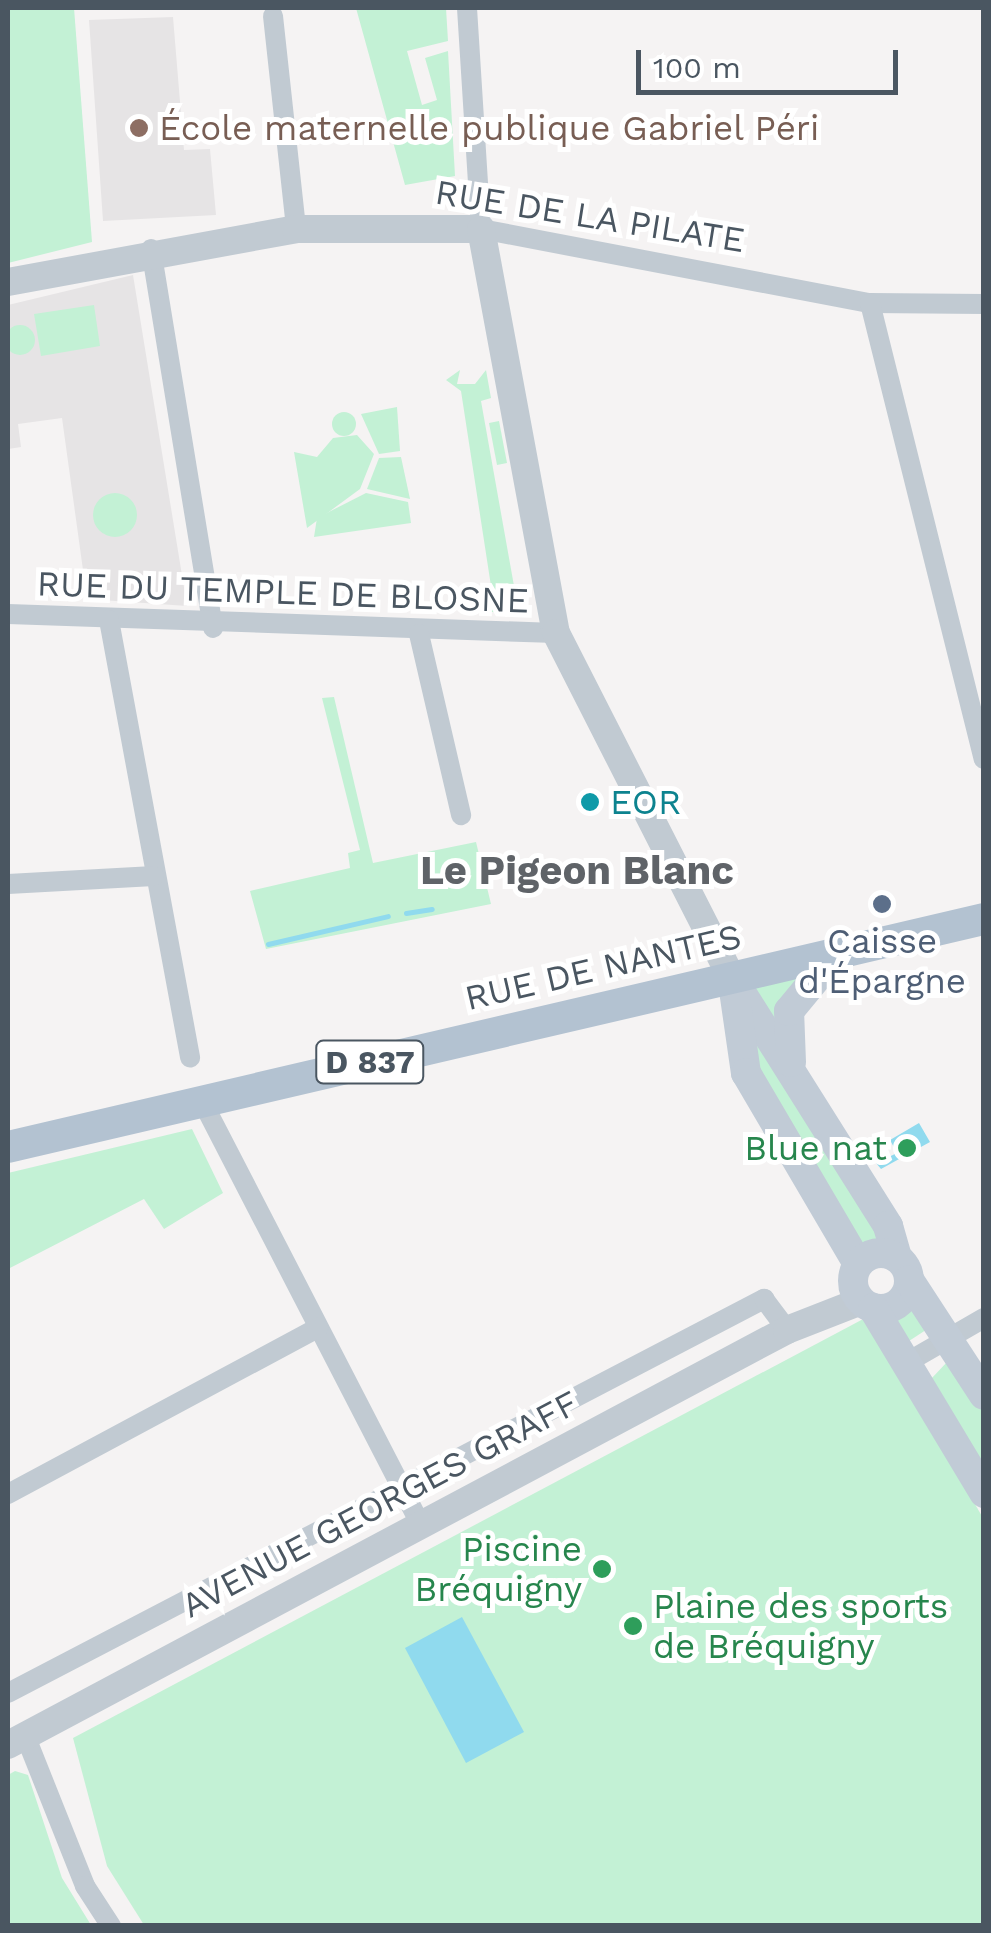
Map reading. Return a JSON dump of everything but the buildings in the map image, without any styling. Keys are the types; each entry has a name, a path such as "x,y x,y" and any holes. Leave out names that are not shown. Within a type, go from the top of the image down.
{"main road":[{"name":"RUE DE NANTES","path":"8,1147 983,919"},
{"path":"794,1074 786,1020 801,986 837,953"},
{"path":"732,978 888,1226 903,1269 984,1395"},
{"path":"732,978 746,1073 861,1289 984,1493"},
{"path":"861,1289 873,1254 903,1269"},
{"path":"861,1289 902,1299 903,1269"}],"street":[{"path":"466,8 482,229 556,634 732,978"},
{"path":"273,16 296,230"},
{"name":"RUE DE LA PILATE","path":"8,282 151,249 296,230 482,229 870,303 984,304"},
{"path":"151,249 212,628"},
{"path":"870,303 984,759"},
{"name":"RUE DU TEMPLE DE BLOSNE","path":"8,614 212,628 556,634"},
{"path":"108,620 190,1058"},
{"path":"419,634 461,815"},
{"path":"8,884 154,876"},
{"path":"202,1102 421,1525"},
{"name":"AVENUE GEORGES GRAFF","path":"16,1740 861,1289"},
{"path":"8,1693 764,1298 787,1330"},
{"path":"906,1363 984,1318"},
{"path":"8,1494 318,1328"},
{"path":"16,1740 86,1886 112,1926"}],"shaded area":[{"name":"École maternelle publique Gabriel Péri","path":"173,17 184,150 210,149 216,215 103,221 89,20"},
{"path":"133,275 187,606 87,599 62,418 18,424 21,447 8,449 8,305"}],"green space":[{"path":"8,8 74,8 92,242 8,263"},
{"path":"356,8 446,8 448,41 407,51 422,105 437,100 425,58 448,51 455,176 405,185"},
{"path":"94,305 100,346 41,356 34,314"},
{"path":"20,325 31,329 35,340 31,351 20,355 9,351 5,340 9,329"},
{"path":"460,370 457,384 475,384 486,370 491,398 481,401 519,614 479,611 478,602 492,604 491,586 461,391 446,380"},
{"path":"397,407 400,451 379,454 361,414"},
{"path":"344,412 356,424 344,436 332,424"},
{"path":"499,421 507,463 497,465 489,423"},
{"path":"357,435 374,454 360,489 307,528 294,452 317,457 333,438"},
{"path":"401,457 410,499 367,489 379,458"},
{"path":"115,493 130,500 137,515 130,530 115,537 100,530 93,515 100,500"},
{"path":"366,493 408,502 411,523 314,537 317,518"},
{"path":"334,697 373,863 476,842 491,904 266,949 250,891 350,868 348,853 360,850 322,698"},
{"path":"800,976 774,1026 754,986"},
{"path":"754,1027 883,1244 861,1253 750,1051"},
{"path":"192,1129 223,1193 164,1229 144,1199 8,1269 8,1173"},
{"path":"909,1306 932,1326 909,1341 893,1317"},
{"name":"Plaine des sports de Bréquigny","path":"867,1317 983,1518 983,1925 144,1925 107,1866 73,1738"},
{"path":"948,1361 983,1411 983,1473 931,1379"},
{"path":"15,1771 28,1775 62,1878 91,1925 8,1925 8,1775"}],"water":[{"name":"Blue nat","path":"919,1123 930,1142 881,1169 876,1163 897,1153 890,1140"},
{"path":"462,1617 524,1732 466,1763 405,1648"}],"waterway":[{"path":"406,913 432,909"},
{"path":"268,944 388,916"}],"place":[{"name":"École maternelle publique Gabriel Péri","path":"139,128"},
{"name":"EOR","path":"590,802"},
{"name":"Caisse d'Épargne","path":"882,904"},
{"name":"Blue nat","path":"907,1148"},
{"name":"Piscine Bréquigny","path":"602,1569"},
{"name":"Plaine des sports de Bréquigny","path":"633,1626"}],"district":[{"name":"Le Pigeon Blanc","path":"577,871"}]}
